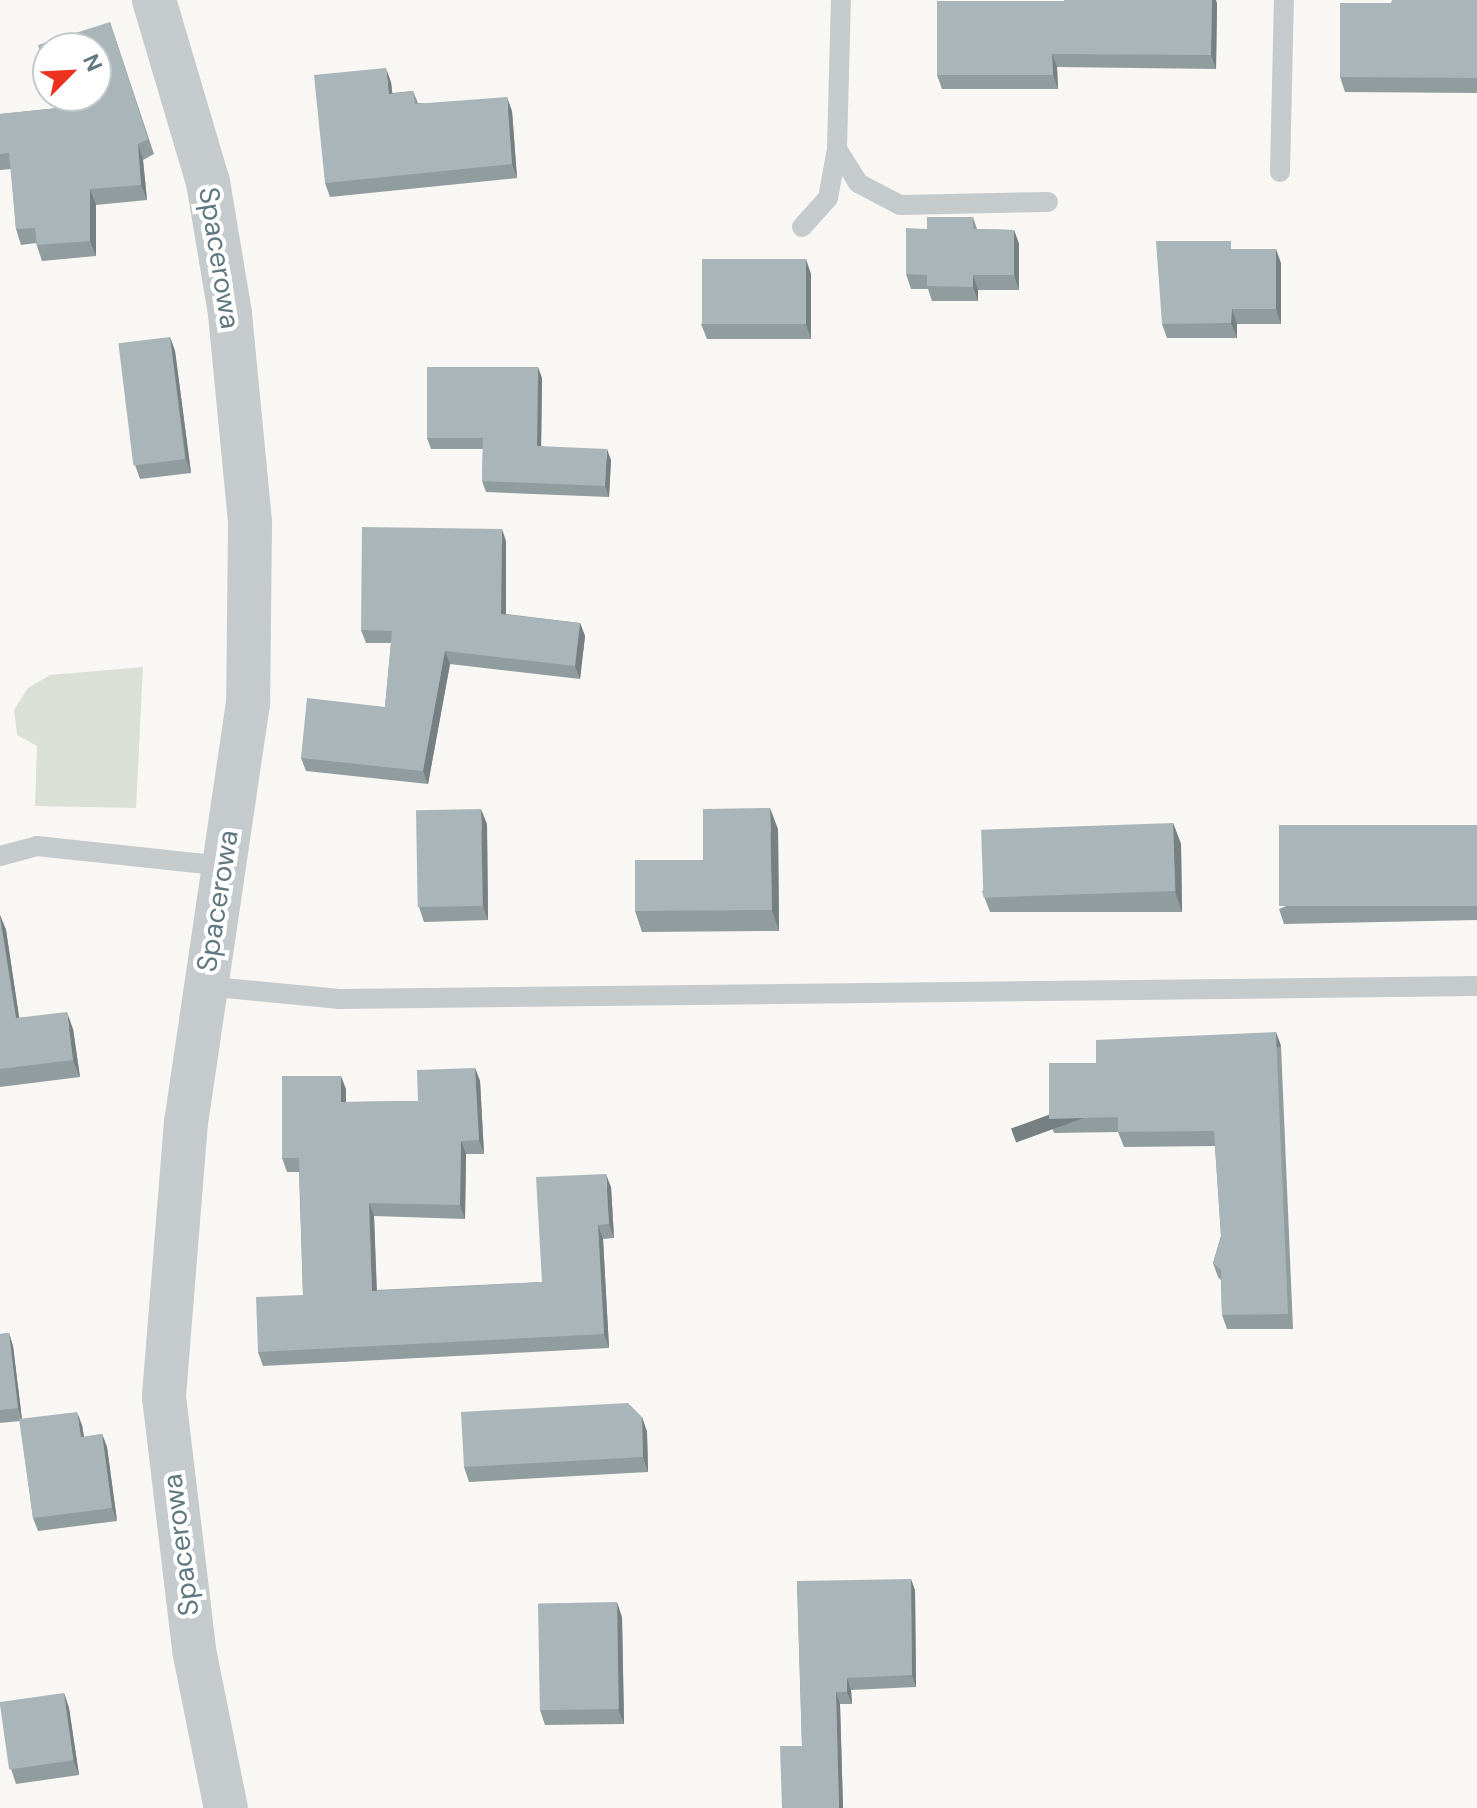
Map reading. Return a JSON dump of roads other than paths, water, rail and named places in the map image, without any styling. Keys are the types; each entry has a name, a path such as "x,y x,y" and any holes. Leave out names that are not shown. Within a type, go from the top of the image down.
{"street":[{"name":"Spacerowa","path":"154,0 208,182 230,314 250,523 254,629 225,866 204,986 164,1397 194,1650 226,1808"}],"lane":[{"path":"802,227 828,198 837,149 841,0"},
{"path":"1280,172 1284,0"},
{"path":"837,149 858,183 900,205 1048,202"},
{"path":"0,856 37,846 225,866"},
{"path":"204,986 339,999 1477,986"}]}
